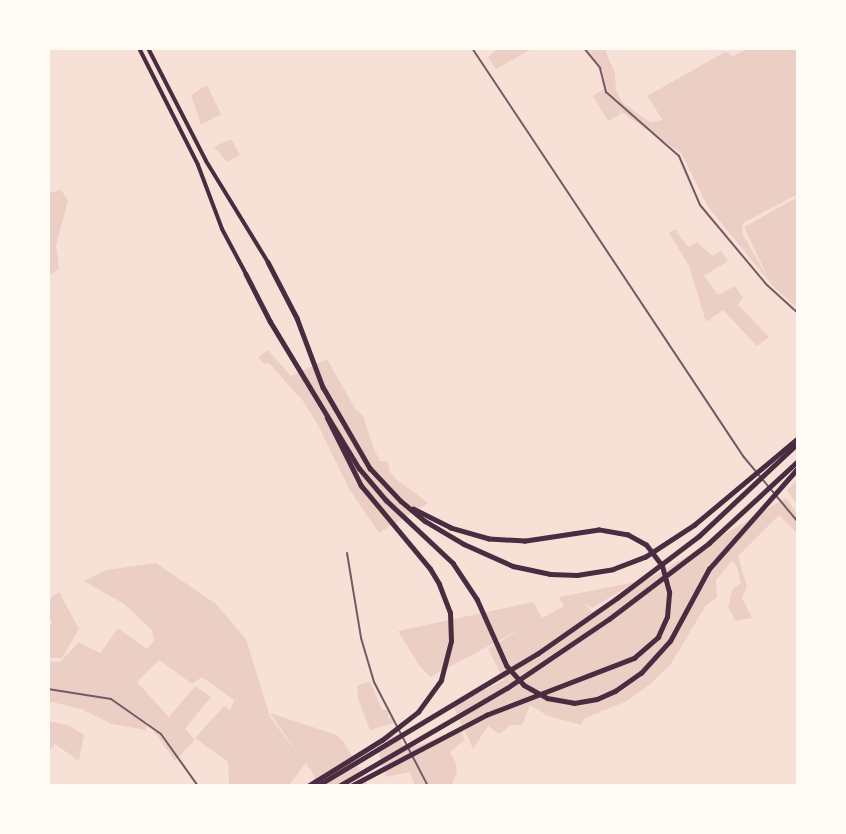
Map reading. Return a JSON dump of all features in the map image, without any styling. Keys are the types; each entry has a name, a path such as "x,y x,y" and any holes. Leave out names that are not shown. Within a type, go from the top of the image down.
{"highway":[{"path":"139,48 198,165 222,229 270,321 368,480 460,571 477,599 502,659 520,681 535,693 560,702 580,702 602,697 629,682 649,666 670,641 713,563 798,468"},
{"path":"148,48 206,161 268,262 297,318 323,387 352,441 370,468 401,501 440,531 501,561 550,574 589,574 627,564 668,544 716,508 798,438"},
{"path":"308,786 382,740 418,712 441,680 451,641 450,613 439,584 356,477 321,402"},
{"path":"317,786 537,654 617,598 699,536 798,443"},
{"path":"339,786 507,688 609,619 709,543 798,461"},
{"path":"351,786 486,716 634,658 658,637 667,617 669,600 667,579 658,560 645,545 628,535 592,531 525,541 479,537 441,525 401,501"}],"street":[{"path":"471,48 743,456 798,522"},
{"path":"584,48 600,68 606,93 679,156 700,205 767,285 798,313"},
{"path":"347,553 361,638 374,682 428,786"},
{"path":"48,689 111,699 161,734 198,786"}],"shaded area":[{"path":"499,48 534,48 496,69 488,57"},
{"path":"588,48 604,48 615,73 616,90 623,103 650,122 663,120 647,96 725,52 733,56 749,48 798,48 798,194 743,223 742,233 769,280 744,227 798,197 798,309 772,285 708,207 681,153 620,111 621,114 608,121 593,96 604,89 606,91 603,72"},
{"path":"207,85 221,114 201,125 191,95"},
{"path":"231,139 240,155 227,162 214,147"},
{"path":"61,190 68,200 56,246 59,268 48,277 48,193"},
{"path":"675,229 688,247 697,242 712,256 721,251 728,261 704,276 718,295 735,286 743,298 738,305 769,337 757,346 723,310 706,322 689,266 669,233"},
{"path":"268,350 291,376 327,359 356,410 363,415 380,461 388,461 390,472 396,479 428,503 379,533 349,489 319,427 303,401 269,363 264,364 258,357"},
{"path":"798,479 798,500 795,502 787,490"},
{"path":"786,498 798,515 798,531 796,532 779,515 738,556 747,587 742,598 752,618 736,621 728,608 732,590 741,583 737,567 732,561 716,580 717,598 706,605 671,664 649,685 625,702 585,718 581,725 548,716 530,705 522,725 511,725 499,734 488,726 473,749 453,706 504,680 488,649 521,629 430,677 419,665 398,631 533,602 542,618 564,606 559,597 636,582 592,608 583,602 592,612"},
{"path":"156,563 216,604 246,639 270,717 300,757 270,713 337,735 344,742 369,786 309,786 315,777 306,763 288,786 229,786 228,762 195,738 224,706 230,710 234,700 202,677 192,684 159,660 137,682 169,717 195,686 211,697 185,729 195,740 175,761 146,720 146,730 112,724 81,709 48,701 48,661 60,662 79,642 100,653 118,628 147,649 154,640 152,630 124,604 84,581 106,570"},
{"path":"59,592 79,629 62,658 48,658 48,630 52,621 48,619 48,600"},
{"path":"370,681 382,710 389,710 388,718 393,717 394,723 370,730 358,699 357,686"},
{"path":"48,721 68,725 84,735 79,761 55,744 48,752"},
{"path":"461,731 465,740 450,752 456,764 457,773 451,786 415,786 410,772 386,777 375,741 399,734 404,750"}]}
